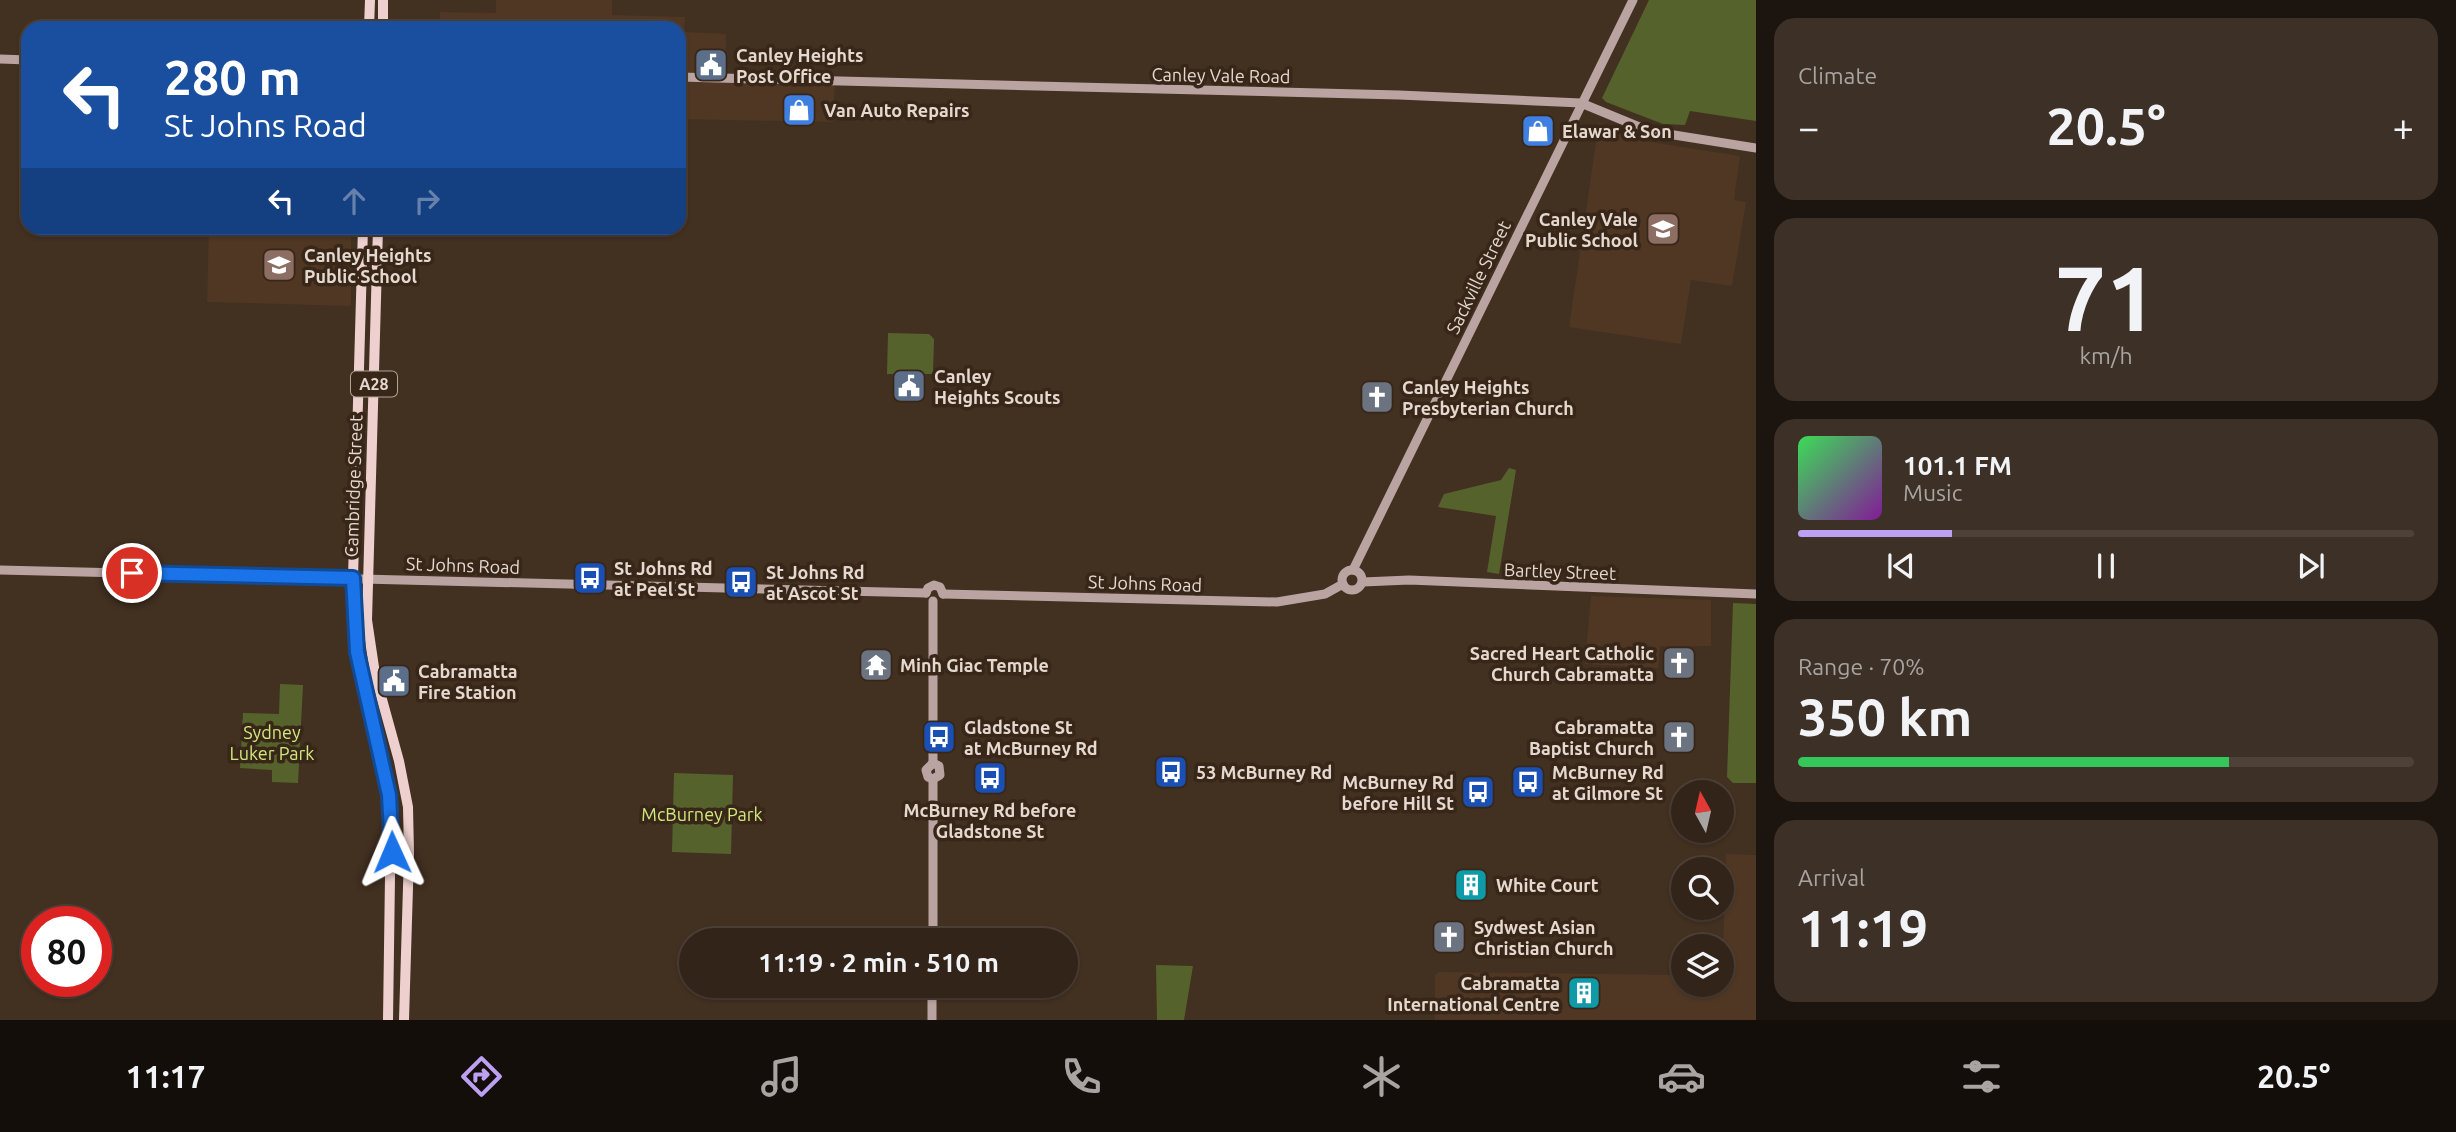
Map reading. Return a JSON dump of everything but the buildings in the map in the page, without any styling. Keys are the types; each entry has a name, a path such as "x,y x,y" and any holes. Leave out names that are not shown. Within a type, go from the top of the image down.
{"highway":[{"path":"369,21 370,0"},
{"path":"383,0 383,21"},
{"name":"Cambridge Street","path":"353,578 363,235"},
{"name":"Cambridge Street","path":"367,578 378,235"},
{"name":"A28","path":"353,578 357,652 391,805 388,1020"},
{"name":"A28","path":"367,578 370,649 399,761 409,819 404,1020"}],"main road":[{"name":"Sackville Street","path":"1353,570 1633,0"},
{"path":"0,59 21,60"},
{"name":"Canley Vale Road","path":"686,77 1399,95 1581,103 1649,131 1756,148"},
{"name":"St Johns Road","path":"0,570 926,593"},
{"path":"1353,570 1362,575 1363,582 1354,590 1343,584 1344,574 1353,570"},
{"name":"Bartley Street","path":"1363,582 1409,580 1756,594"},
{"path":"933,584 940,587 943,593 940,600 933,601 927,598 926,593 928,587 933,584"},
{"name":"St Johns Road","path":"943,593 1277,602 1325,594 1343,584"},
{"path":"933,601 933,763 941,770 940,775 933,779 933,928"},
{"path":"932,998 932,1020"}],"shaded area":[{"path":"496,0 612,0 612,15 685,17 685,21 440,21 440,12 496,13"},
{"path":"686,32 726,34 725,78 835,81 833,122 686,119"},
{"name":"Canley Vale Public School","path":"1599,122 1644,141 1740,156 1734,200 1746,202 1732,286 1691,280 1681,344 1569,327"},
{"name":"Canley Heights Public School","path":"209,235 351,235 351,306 207,302"},
{"path":"1591,596 1711,600 1711,646 1660,646 1658,668 1585,664"},
{"path":"1726,854 1756,855 1756,1020 1435,1020 1435,975 1439,972 1671,975 1671,997 1734,997 1734,934 1724,934 1724,920 1734,920 1734,857 1726,857"}],"green space":[{"path":"1649,0 1756,0 1756,121 1690,111 1685,125 1663,124 1606,102 1602,98"},
{"path":"888,333 929,334 934,339 933,374 887,374"},
{"path":"1509,468 1516,470 1499,574 1487,572 1496,516 1438,507 1444,494 1501,480"},
{"path":"1733,603 1756,604 1756,783 1734,783 1734,780 1727,777"},
{"name":"Sydney Luker Park","path":"280,684 303,685 298,783 272,782 272,770 240,768 243,713 279,714"},
{"name":"McBurney Park","path":"674,773 733,775 731,854 672,852"},
{"path":"1156,965 1193,966 1184,1020 1157,1020"}],"place":[{"name":"Canley Heights Post Office","path":"711,65"},
{"name":"Van Auto Repairs","path":"799,110"},
{"name":"Elawar & Son","path":"1538,131"},
{"name":"Canley Vale Public School","path":"1663,229"},
{"name":"Canley Heights Public School","path":"279,265"},
{"name":"Canley Heights Scouts","path":"909,386"},
{"name":"Canley Heights Presbyterian Church","path":"1377,397"},
{"name":"St Johns Rd at Peel St","path":"590,578"},
{"name":"St Johns Rd at Ascot St","path":"741,582"},
{"name":"Sacred Heart Catholic Church Cabramatta","path":"1679,663"},
{"name":"Minh Giac Temple","path":"876,665"},
{"name":"Cabramatta Fire Station","path":"394,681"},
{"name":"Gladstone St at McBurney Rd","path":"939,737"},
{"name":"Cabramatta Baptist Church","path":"1679,737"},
{"name":"53 McBurney Rd","path":"1171,772"},
{"name":"McBurney Rd before Gladstone St","path":"990,778"},
{"name":"McBurney Rd at Gilmore St","path":"1528,782"},
{"name":"McBurney Rd before Hill St","path":"1478,792"},
{"name":"White Court","path":"1471,885"},
{"name":"Sydwest Asian Christian Church","path":"1449,937"},
{"name":"Cabramatta International Centre","path":"1584,993"}],"route":[{"path":"132,573 353,578 357,652 391,805 392,852"}]}
